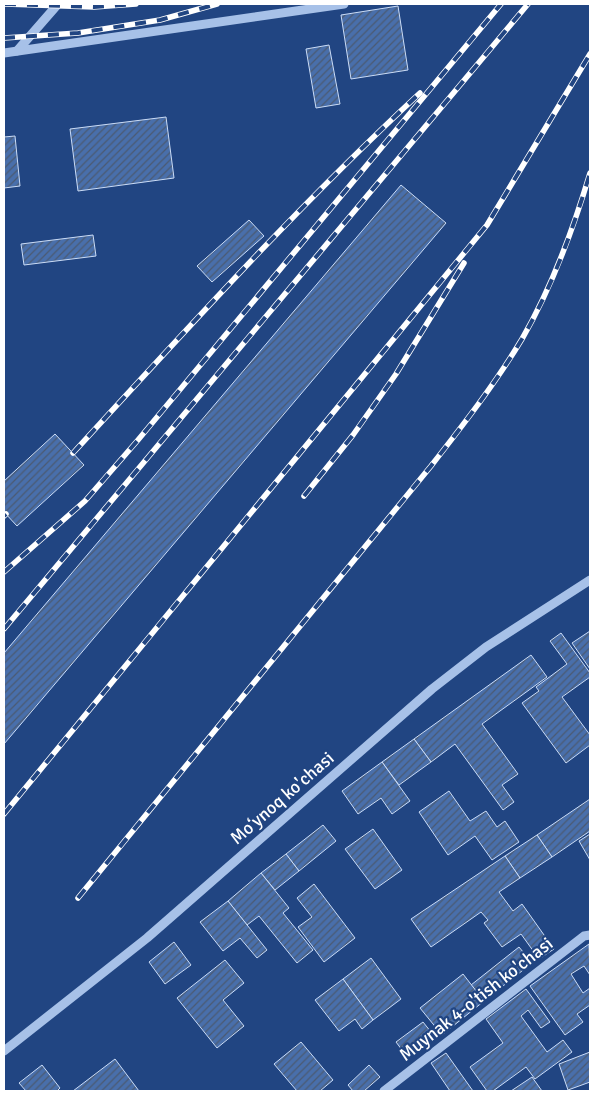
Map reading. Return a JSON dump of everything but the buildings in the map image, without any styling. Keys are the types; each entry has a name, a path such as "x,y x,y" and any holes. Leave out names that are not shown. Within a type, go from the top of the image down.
{"street":[{"path":"18,51 58,4"},
{"path":"4,53 344,4"},
{"name":"Moʻynoq ko'chasi","path":"4,1051 147,938 432,689 486,647 590,580"},
{"name":"Muynak 4-o'tish ko'chasi","path":"384,1091 584,936 590,935"}],"railway":[{"path":"5,4 94,7 136,4"},
{"path":"4,38 78,33 160,20 217,4"},
{"path":"4,572 85,501 501,4"},
{"path":"4,629 528,4"},
{"path":"4,814 487,225 590,54"},
{"path":"73,453 286,224 420,93"},
{"path":"78,898 431,466 490,388 512,356 543,299 569,237 590,173"},
{"path":"304,496 353,435 396,374 464,263"}]}
